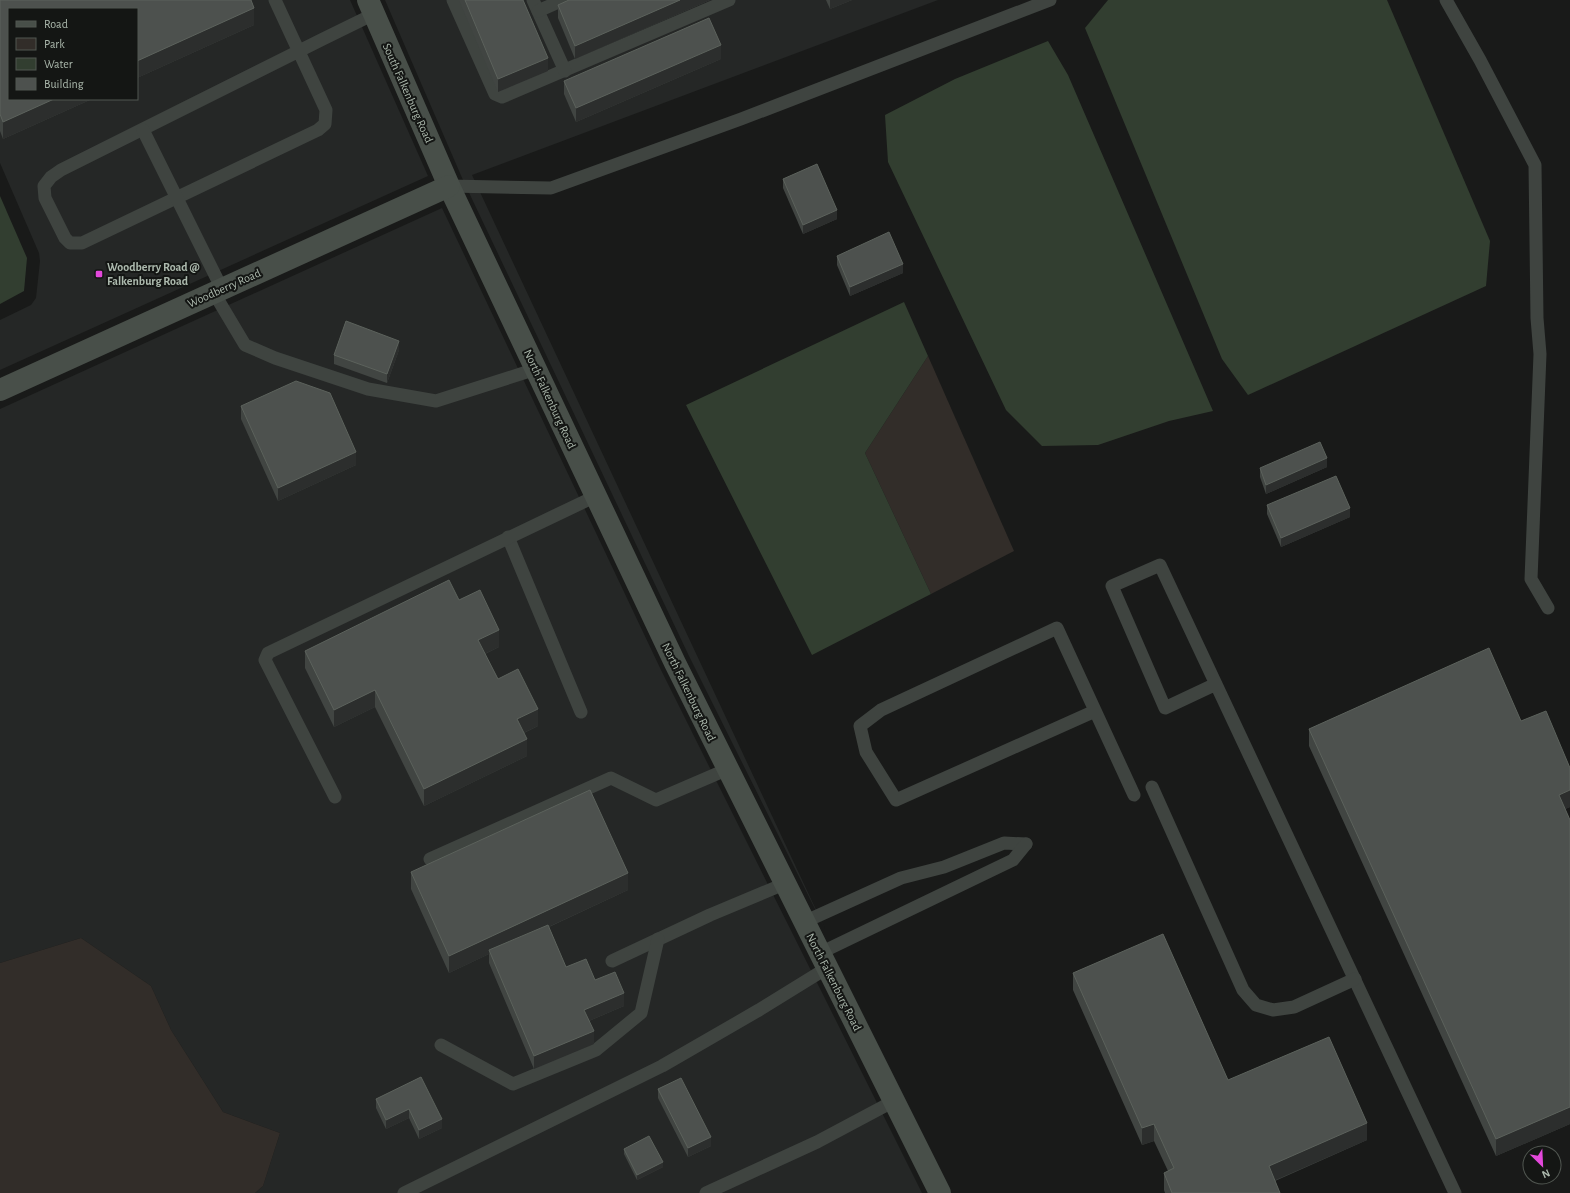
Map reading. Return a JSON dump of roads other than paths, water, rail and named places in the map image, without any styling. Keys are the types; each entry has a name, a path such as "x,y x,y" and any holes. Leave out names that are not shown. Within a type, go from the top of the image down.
{"street":[{"name":"South Falkenburg Road","path":"371,7 449,186"},
{"name":"Woodberry Road","path":"0,390 449,186"},
{"name":"North Falkenburg Road","path":"449,186 675,663 784,884 824,960 940,1193"}],"lane":[{"path":"275,0 299,51 326,110 325,124 318,130 82,243 70,242 65,238 45,198 44,186 51,177 61,170 299,51 371,7"},
{"path":"453,0 495,94 502,97 729,0"},
{"path":"563,0 536,6 565,71"},
{"path":"449,186 551,188 741,119 1050,0"},
{"path":"1446,0 1480,60 1534,165 1537,318 1540,354 1531,579 1548,608"},
{"path":"143,130 177,197 218,291 245,345 275,358 368,389 436,401 536,369"},
{"path":"335,797 265,660 268,653 596,496"},
{"path":"508,537 581,712"},
{"path":"1216,684 1165,708 1112,586 1160,566 1216,684 1355,979 1455,1193"},
{"path":"1095,711 896,800 866,752 860,726 881,710 1057,628 1134,795"},
{"path":"430,859 611,778 656,800 728,770"},
{"path":"1152,787 1243,990 1256,1005 1273,1010 1294,1006 1355,979"},
{"path":"404,1193 662,1066 764,1007 824,960 1013,860 1026,844 1004,843 944,867 900,878 804,922"},
{"path":"612,961 710,915 784,884"},
{"path":"441,1045 513,1084 596,1050 641,1013 658,939"},
{"path":"706,1193 816,1142 894,1101"}],"water":[{"path":"1108,0 1387,0 1490,241 1486,286 1248,395 1222,359 1085,28"},
{"path":"1048,41 1068,75 1213,411 1169,421 1098,445 1042,446 1006,410 888,162 885,115 955,79"},
{"path":"0,196 27,258 24,291 0,304"},
{"path":"904,302 928,356 865,453 931,594 812,655 686,405"}],"place":[{"name":"Woodberry Road @ Falkenburg Road","path":"99,274"}]}
